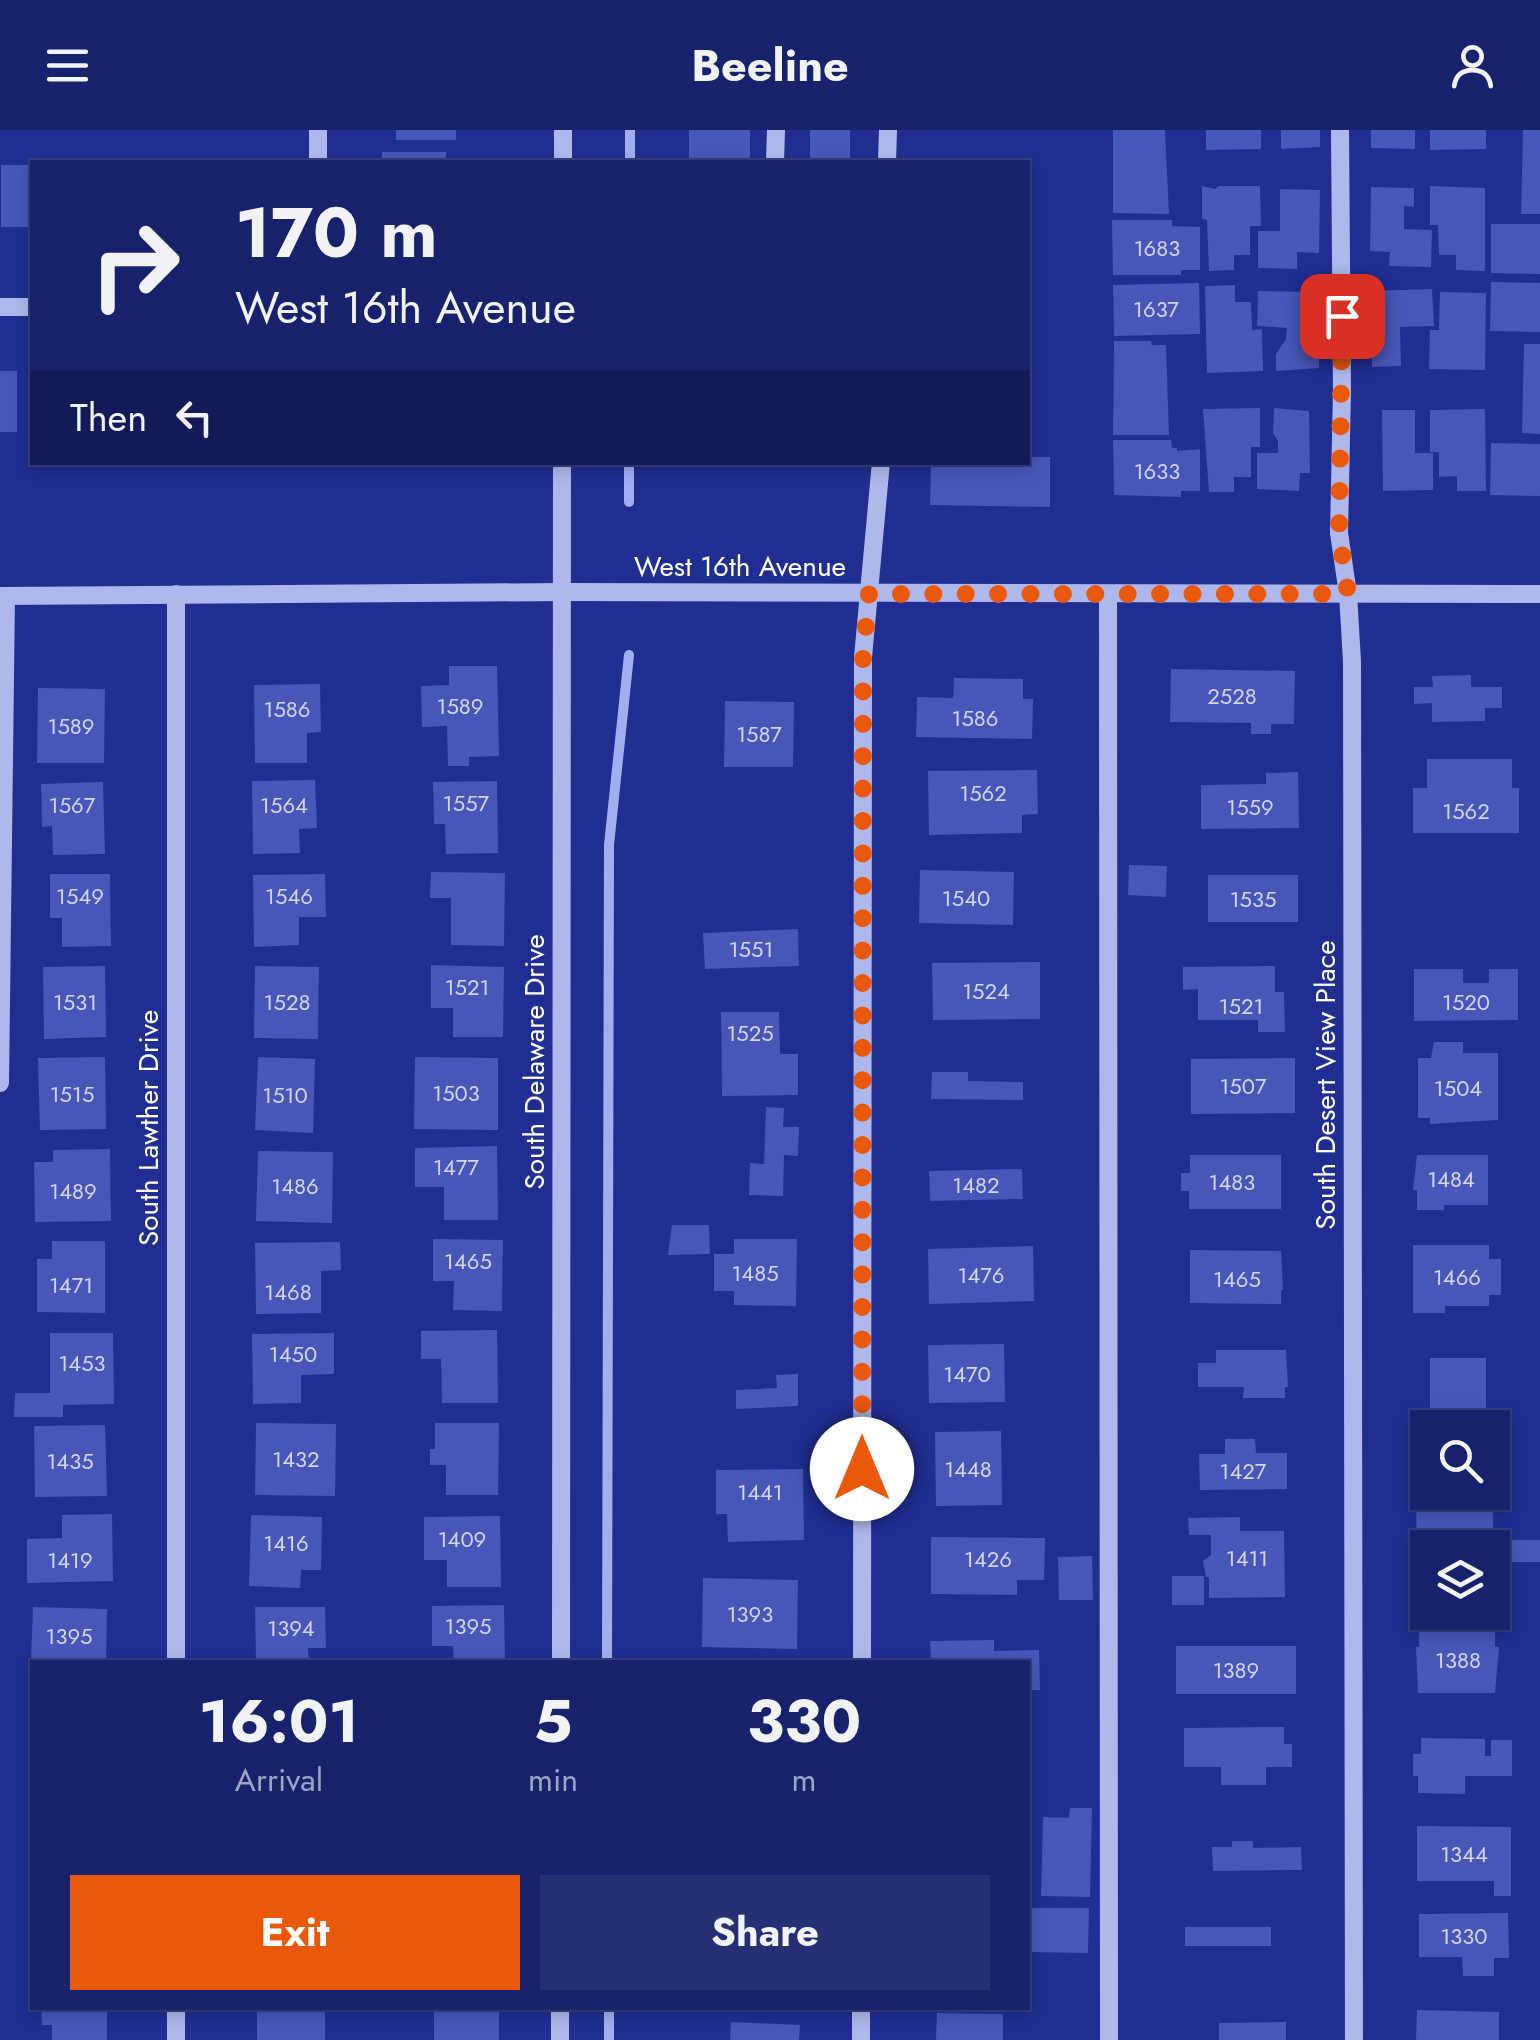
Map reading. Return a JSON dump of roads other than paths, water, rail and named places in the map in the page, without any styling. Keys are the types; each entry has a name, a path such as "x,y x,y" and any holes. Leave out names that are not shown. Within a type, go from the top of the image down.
{"street":[{"path":"318,130 318,160"},
{"path":"564,130 564,160"},
{"path":"775,160 776,130"},
{"path":"887,160 888,130"},
{"name":"South Desert View Place","path":"1340,130 1339,533 1348,594 1352,701 1354,2040"},
{"path":"0,307 30,307"},
{"name":"South Delaware Drive","path":"560,1660 562,465"},
{"path":"862,1660 863,657 881,465"},
{"name":"West 16th Avenue","path":"3,596 562,592 1540,594"},
{"name":"South Lawther Drive","path":"176,594 176,1660"},
{"path":"1108,594 1109,2040"},
{"path":"0,1082 3,596"},
{"path":"176,2010 176,2040"},
{"path":"560,2010 560,2040"},
{"path":"862,2010 862,2040"}],"waterway":[{"path":"630,130 630,160"},
{"path":"629,465 629,502"},
{"path":"607,1660 609,845 629,655"},
{"path":"609,2010 609,2040"}]}
